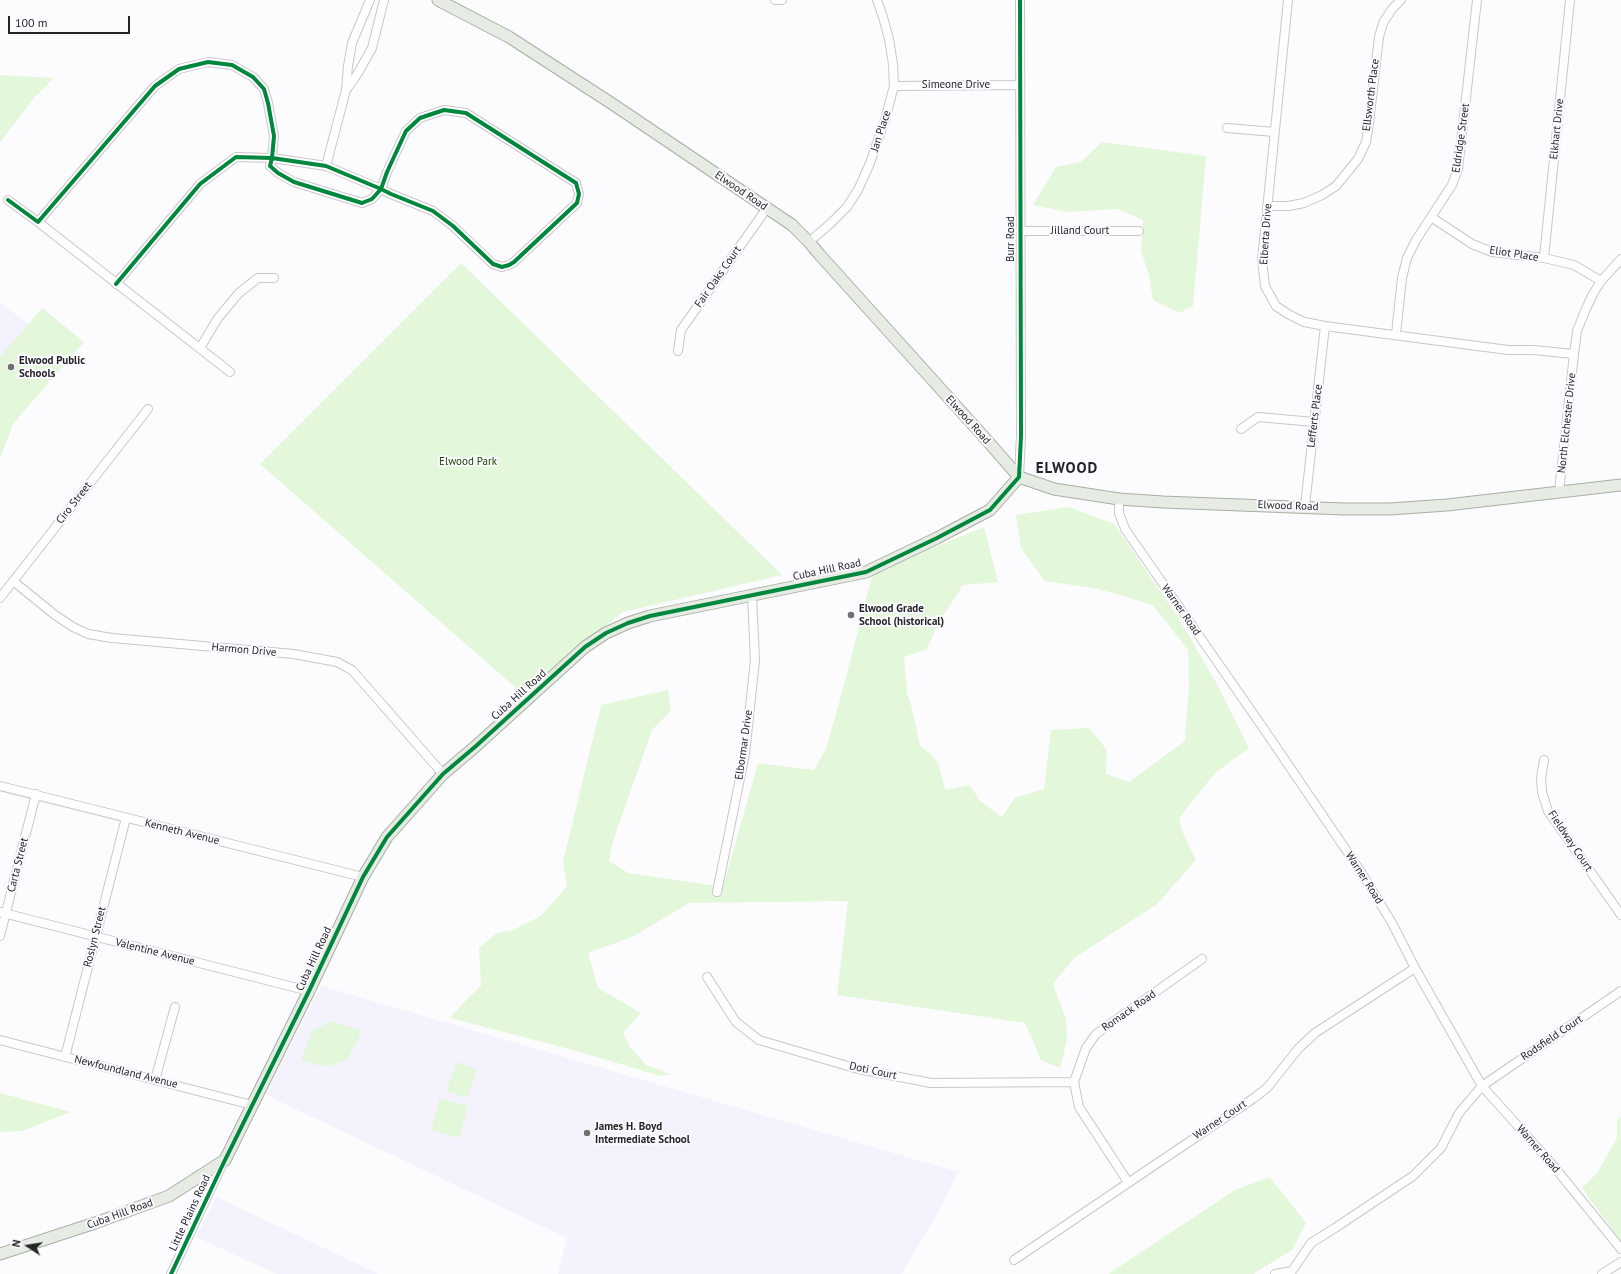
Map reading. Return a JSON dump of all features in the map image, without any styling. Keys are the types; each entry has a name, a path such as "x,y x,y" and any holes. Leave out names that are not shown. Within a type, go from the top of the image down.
{"main road":[{"name":"Elwood Road","path":"438,0 509,37 792,225 809,242 1019,477 1054,489 1119,499 1163,502 1305,506 1344,509 1447,505 1621,485"},
{"name":"Cuba Hill Road","path":"0,1254 95,1223 169,1196 225,1160 309,991 363,877 387,837 443,774 586,647 606,633 628,623 650,616 866,572 937,538 990,510 1019,477"}],"street":[{"path":"326,166 346,90 352,43 370,0"},
{"path":"346,90 358,73 372,48 384,0"},
{"path":"775,0 782,0"},
{"name":"Jan Place","path":"809,242 831,223 846,207 858,190 883,127 894,86 893,64 889,39 877,0"},
{"name":"Burr Road","path":"1019,477 1021,436 1020,0"},
{"name":"Elberta Drive","path":"1288,0 1262,260 1265,286 1276,306 1304,322 1325,326 1396,334 1502,349 1574,354"},
{"name":"Ellsworth Place","path":"1267,206 1304,204 1322,195 1336,186 1358,159 1366,142 1379,37 1383,23 1392,9 1401,0"},
{"name":"Eldridge Street","path":"1396,334 1402,278 1407,258 1416,240 1452,185 1458,169 1477,0"},
{"name":"Elkhart Drive","path":"1544,258 1570,0"},
{"path":"38,222 155,86 179,69 208,62 232,65 253,77 264,88 274,136 272,158 270,166 278,174 294,182 362,203 372,200 381,190 387,172 406,131 420,118 444,110 466,113 576,183 578,194 577,204 514,262 508,266 502,267 493,264 454,226 433,211 381,190 326,166 272,158 236,157 200,184 116,284"},
{"name":"Simeone Drive","path":"894,86 1019,85"},
{"path":"1227,128 1274,132"},
{"path":"8,200 230,372"},
{"name":"Fair Oaks Court","path":"678,351 681,330 767,208"},
{"name":"Eliot Place","path":"1431,217 1472,244 1485,249 1514,255 1544,258 1574,265 1602,281"},
{"name":"Jilland Court","path":"1020,231 1139,231"},
{"name":"North Elchester Drive","path":"1559,492 1574,354 1578,332 1585,310 1602,281 1621,259"},
{"path":"200,348 218,318 239,293 258,278 274,278"},
{"name":"Lefferts Place","path":"1305,506 1325,326"},
{"name":"Ciro Street","path":"0,598 148,409"},
{"path":"1241,429 1258,417 1314,422"},
{"name":"Warner Road","path":"1119,499 1119,513 1125,529 1361,872 1392,923 1415,968 1482,1086 1551,1163 1621,1250"},
{"name":"Harmon Drive","path":"13,581 55,615 73,627 88,634 112,638 294,654 337,662 352,670 443,774"},
{"name":"Elbormar Drive","path":"717,892 745,754 755,660 752,596"},
{"name":"Fieldway Court","path":"1544,760 1542,792 1548,812 1621,915"},
{"name":"Kenneth Avenue","path":"0,786 363,877"},
{"name":"Carta Street","path":"0,936 3,913 36,794"},
{"name":"Roslyn Street","path":"66,1057 126,818"},
{"name":"Valentine Avenue","path":"3,913 309,991"},
{"name":"Romack Road","path":"1074,1082 1086,1048 1096,1034 1202,960"},
{"name":"Warner Court","path":"1014,1260 1254,1098 1266,1088 1298,1049 1315,1034 1415,968"},
{"name":"Doti Court","path":"706,977 736,1022 759,1040 858,1069 931,1083 1074,1082"},
{"name":"Rodsfield Court","path":"1275,1274 1292,1271 1311,1243 1413,1176 1441,1148 1459,1113 1482,1086 1621,991"},
{"path":"155,1080 175,1007"},
{"name":"Newfoundland Avenue","path":"0,1040 252,1105"},
{"path":"1074,1082 1079,1107 1128,1182"},
{"name":"Little Plains Road","path":"172,1274 225,1160"},
{"path":"1602,1274 1621,1262"}],"shaded area":[{"name":"Elwood Public Schools","path":"0,302 46,338 0,397"},
{"name":"James H. Boyd Intermediate School","path":"321,986 958,1172 939,1211 901,1274 558,1274 567,1238 266,1095"},
{"path":"216,1197 379,1274 277,1274 196,1237"}],"green space":[{"path":"0,75 54,78 34,98 0,142"},
{"path":"1102,142 1206,156 1193,306 1179,313 1153,300 1149,275 1141,251 1143,220 1118,209 1067,212 1033,205 1056,167 1081,162"},
{"name":"Elwood Park","path":"461,263 782,575 623,612 522,693 260,464"},
{"path":"42,308 84,342 13,424 0,459 0,357"},
{"path":"1069,507 1114,524 1178,617 1218,686 1249,748 1215,773 1179,818 1183,833 1196,860 1156,905 1074,958 1053,984 1066,1019 1067,1040 1060,1068 1041,1060 1025,1023 837,995 848,901 689,903 632,937 588,953 598,988 641,1013 623,1033 630,1047 646,1065 670,1074 661,1076 573,1050 450,1018 481,986 479,948 497,933 513,930 541,916 567,886 563,862 601,705 668,690 671,711 652,730 613,841 609,861 628,873 723,887 758,763 814,770 826,749 874,568 937,546 984,527 998,582 963,585 939,622 927,649 904,657 907,693 912,708 920,746 931,754 939,765 945,790 970,785 980,801 1002,817 1015,798 1044,789 1051,730 1089,728 1107,750 1106,774 1129,782 1185,741 1189,683 1188,650 1153,605 1099,589 1045,581 1021,548 1016,515"},
{"path":"332,1021 362,1031 347,1060 329,1066 316,1065 301,1060 312,1031"},
{"path":"457,1062 477,1070 467,1098 446,1091"},
{"path":"0,1093 71,1112 22,1131 0,1132"},
{"path":"440,1098 468,1106 459,1138 431,1130"},
{"path":"1621,1117 1621,1242 1582,1188 1597,1173 1617,1138 1617,1120"},
{"path":"1270,1177 1306,1223 1292,1250 1253,1274 1108,1274 1235,1190"}],"cycle path":[{"path":"171,1274 363,877 387,837 443,774 585,647 606,633 628,623 650,616 866,572 937,538 990,510 1019,477 1021,436 1020,0"},
{"path":"8,200 38,222 155,86 179,69 208,62 232,65 253,77 264,89 274,136 272,158 326,166 381,189 391,194 433,211 453,226 493,264 502,267 514,262 577,203 579,194 576,183 466,113 444,110 420,118 406,131 387,172 381,189 372,199 362,203 294,182 278,173 270,166 272,158 236,157 200,184 116,284"}],"place":[{"name":"Elwood Public Schools","path":"11,367"},
{"name":"Elwood Grade School (historical)","path":"851,615"},
{"name":"James H. Boyd Intermediate School","path":"587,1133"}],"district":[{"name":"ELWOOD","path":"1067,469"}]}
